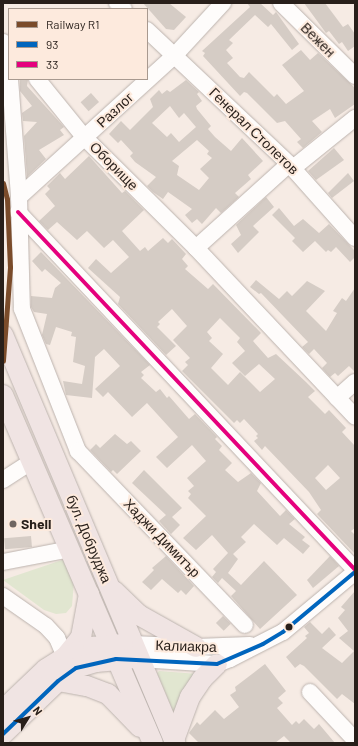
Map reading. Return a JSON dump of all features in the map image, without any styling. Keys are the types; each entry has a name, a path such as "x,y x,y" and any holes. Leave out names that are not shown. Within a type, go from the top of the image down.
{"main road":[{"name":"бул. Добруджа","path":"3,335 175,742"},
{"name":"бул. Добруджа","path":"3,395 153,742"},
{"path":"40,481 61,473"},
{"path":"109,586 139,615 196,647"},
{"path":"65,657 81,637 89,594"},
{"path":"3,710 46,669 65,657 93,647 113,652 136,651"},
{"path":"3,734 58,681 76,668 96,662 113,652"},
{"path":"175,742 190,697 217,664"},
{"path":"58,681 87,686 108,694 127,712 153,742"}],"street":[{"name":"Разлог","path":"148,80 175,55 223,3"},
{"name":"Вежен","path":"282,3 355,76"},
{"name":"Генерал Столетов","path":"148,31 291,166 355,238"},
{"path":"3,42 8,68"},
{"path":"10,80 18,205 355,571"},
{"name":"Оборище","path":"38,80 85,138 196,248 355,417"},
{"name":"Разлог","path":"18,205 85,138 148,80"},
{"path":"196,248 291,166 355,118"},
{"name":"Хаджи Димитър","path":"18,205 22,309 78,450 245,625"},
{"path":"337,398 355,382"},
{"path":"3,480 32,461"},
{"path":"3,562 70,549"},
{"name":"Калиакра","path":"136,651 217,664 263,644 305,615 355,571"},
{"path":"3,596 46,626 57,638 65,657 58,681"},
{"name":"Калиакра","path":"136,651 263,644"},
{"path":"310,692 355,740"}],"green space":[{"path":"65,559 74,581 72,606 66,613 56,614 44,610 3,580"},
{"path":"159,671 198,674 177,711 173,711 157,673"}],"building":[{"path":"143,3 169,3 186,17 174,30 166,29"},
{"path":"247,3 260,3 273,15 276,12 299,44 292,50 271,24 268,27 255,15 229,40 233,43 226,50 233,58 227,63 240,77 244,78 249,72 274,97 277,94 286,104 304,91 282,65 301,50 310,60 318,53 355,88 355,104 335,118 330,109 312,121 322,132 303,148 297,142 301,139 285,121 277,123 247,93 244,92 240,96 203,56 205,53 202,51 250,7"},
{"path":"304,3 325,3 343,27 348,24 355,34 355,46 348,51 342,42 339,44 329,31 326,33"},
{"path":"20,80 28,80 27,86 64,127 60,130 64,135 39,150 46,159 27,177 24,136 37,122 23,121 22,113 32,106 20,91"},
{"path":"186,80 199,92 197,94 202,101 196,106 197,109 211,126 208,129 215,137 231,151 242,138 263,161 248,175 251,179 235,193 239,197 221,213 216,208 202,224 197,219 192,223 185,215 192,209 168,192 163,199 153,192 147,186 156,177 135,162 130,156 133,153 121,140 118,143 109,134 121,121 130,130 153,107 150,99 159,90 162,94 167,90 170,92","holes":["170,106 179,118 184,113 196,127 179,142 171,133 167,137 152,123","197,140 209,151 207,154 212,158 200,169 209,178 199,190 177,175 179,166 172,161"]},
{"path":"91,93 99,102 89,111 81,102"},
{"path":"334,148 344,160 316,180 308,171"},
{"path":"89,156 122,193 125,191 144,210 122,231 140,251 145,247 148,251 163,238 168,243 172,239 186,254 182,259 188,266 185,269 208,289 213,284 261,333 253,341 268,358 276,354 315,391 308,397 325,414 329,410 346,428 342,432 355,446 355,528 351,531 355,535 355,554 317,514 321,510 309,492 265,446 262,450 254,441 258,438 256,436 258,434 244,419 240,423 237,420 234,423 182,371 188,365 185,362 190,358 173,340 187,326 172,309 158,322 160,324 157,327 176,346 166,355 118,304 120,297 88,268 96,259 111,273 129,257 113,240 104,248 87,231 77,240 57,222 48,230 39,221 55,206 45,194 50,189 47,186 60,173 65,179","holes":["220,318 240,338 237,342 245,351 232,363 245,376 259,364 275,379 260,392 240,372 228,385 211,368 223,354 209,341 212,338 207,332","328,465 340,478 326,490 315,478"]},
{"path":"348,173 354,181 332,198 328,193"},
{"path":"266,197 274,207 253,226 259,232 238,253 231,244 241,235 236,225"},
{"path":"279,208 294,226 303,219 319,233 329,224 355,251 355,257 350,262 336,247 331,252 328,250 326,252 315,241 303,252 292,241 295,238 272,215"},
{"path":"41,252 150,365 141,372 144,375 141,378 156,392 160,389 167,398 169,396 189,419 195,414 217,437 215,439 222,446 219,450 232,463 225,470 238,482 251,473 261,483 257,491 280,516 286,510 295,519 289,524 305,537 302,540 310,546 303,554 284,538 277,545 254,524 241,537 246,542 233,554 238,559 228,573 241,585 264,561 297,595 260,629 231,596 236,591 222,578 218,583 212,577 216,572 213,569 228,553 212,535 196,550 183,538 206,516 188,498 191,494 188,491 194,486 187,478 206,461 192,445 167,468 156,457 178,437 147,403 132,417 108,392 103,397 95,389 120,366 104,349 95,357 92,398 66,395 63,381 82,384 85,366 73,362 76,337 71,336 72,332 56,327 50,345 46,344 42,335 47,314 34,312 31,307 31,296 52,298 55,288 61,283 45,269 42,272 32,261"},
{"path":"256,280 279,299 287,291 292,296 307,281 325,291 306,311 326,331 337,313 333,311 342,298 346,301 355,288 355,372 349,366 338,376 335,373 330,377 322,368 327,363 314,349 309,354 302,347 308,342 261,293 259,294 250,287"},
{"path":"115,434 127,444 131,441 141,451 117,474 113,470 111,472 90,450 96,444 100,448"},
{"path":"144,470 182,508 172,517 180,525 171,534 159,521 166,515 132,483"},
{"path":"31,536 32,547 5,549 4,538"},
{"path":"166,556 194,586 186,595 181,590 178,593 162,579 151,590 142,582 154,570 152,568"},
{"path":"330,556 339,566 313,588 307,580"},
{"path":"355,591 355,704 342,694 337,699 304,666 300,664 295,668 286,657 307,638 305,636 309,633 304,627 310,622 322,634 329,627 336,635 322,648 342,663 354,651 339,638 348,631 338,618 345,610 341,607"},
{"path":"223,616 231,624 224,631 216,623"},
{"path":"265,664 286,691 278,698 283,703 277,708 292,725 296,721 299,724 304,719 314,729 319,724 335,743 291,743 284,736 275,743 199,743 189,733 197,722 200,725 215,710 224,719 239,707 230,695 236,691 235,687"}],"rail line":[{"name":"R1","path":"3,183 7,199 10,267 3,361"}],"transit line":[{"name":"33","path":"18,212 355,569"},
{"name":"93","path":"3,734 58,681 76,668 116,659 217,664 263,644 283,632 355,572"}],"place":[{"name":"Shell","path":"13,524"}]}
